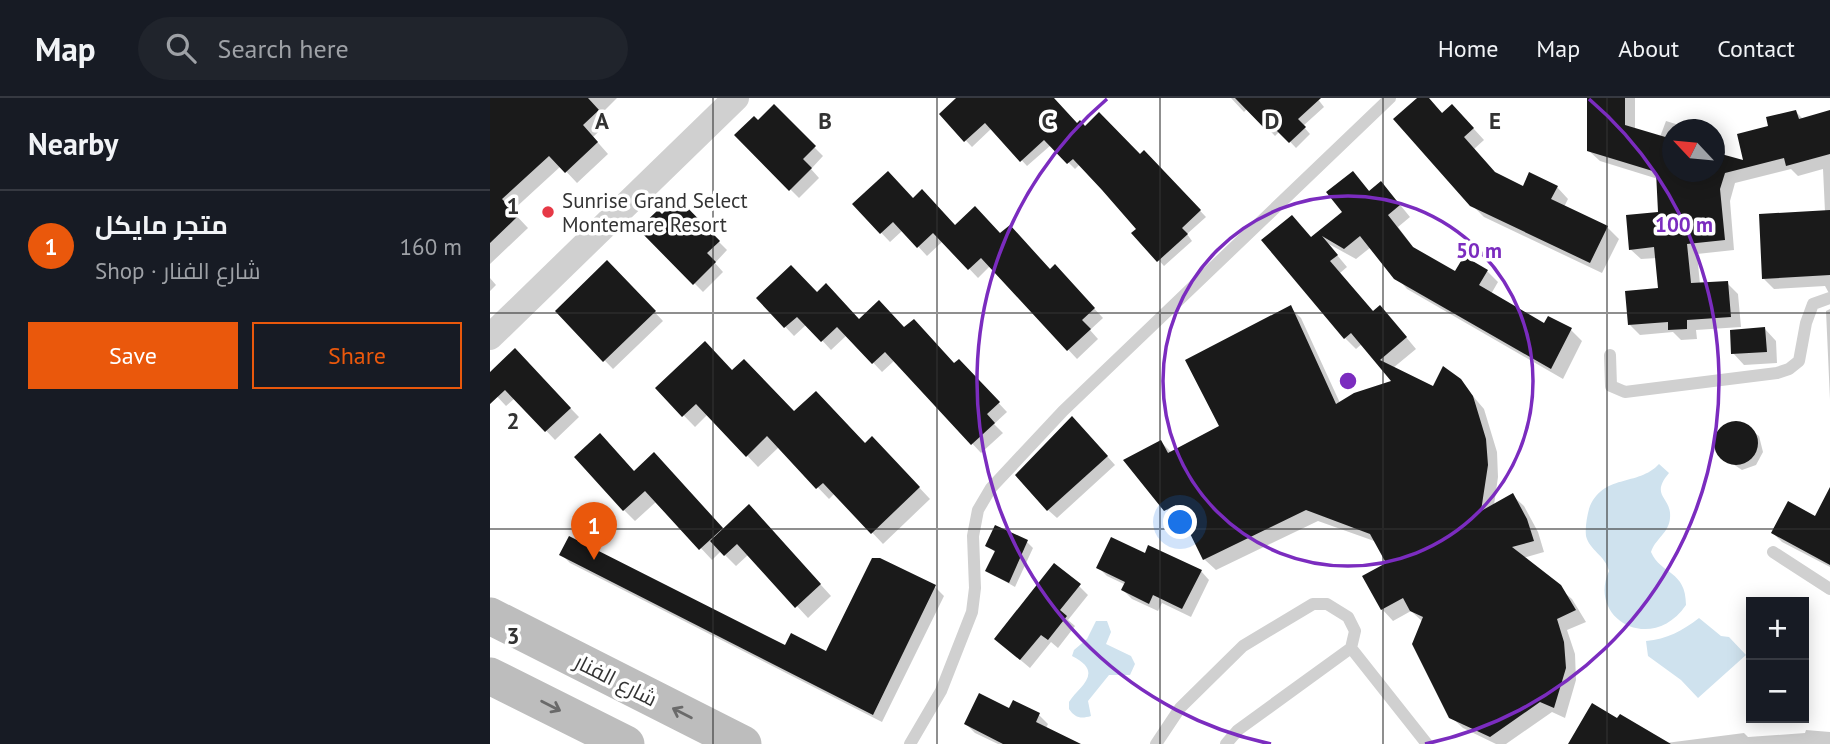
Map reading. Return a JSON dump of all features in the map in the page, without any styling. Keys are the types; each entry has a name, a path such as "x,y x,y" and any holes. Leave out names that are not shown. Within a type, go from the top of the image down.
{"main road":[{"name":"شارع الفنار","path":"490,616 743,744"},
{"path":"490,676 626,744"}],"street":[{"path":"490,337 736,98"}],"lane":[{"path":"910,744 940,691 972,612 975,588 973,536 978,510 991,488 1063,411 1390,98"},
{"path":"1610,355 1611,386 1625,392 1777,373 1789,369 1799,361 1806,323 1813,304 1830,298"},
{"path":"1773,552 1830,589"},
{"path":"1156,744 1180,708 1244,646 1313,604 1327,604 1349,617 1355,631 1351,648 1249,722 1226,744"},
{"path":"1351,648 1427,744"}],"water":[{"path":"1659,464 1669,473 1663,481 1661,492 1668,505 1670,518 1667,528 1651,552 1682,585 1686,605 1672,620 1657,628 1641,629 1626,625 1615,616 1607,604 1605,588 1609,571 1588,541 1586,526 1589,509 1602,490 1641,476"},
{"path":"1699,618 1721,636 1729,637 1746,655 1698,698 1681,680 1648,656 1646,641 1674,634"},
{"path":"1096,621 1107,621 1111,632 1106,644 1131,656 1135,664 1130,675 1109,675 1088,701 1091,716 1081,717 1071,712 1069,702 1087,680 1088,674 1082,662 1072,656 1074,650 1087,639"}],"building":[{"path":"490,98 588,98 599,110 583,125 598,142 565,173 549,156 502,199 518,216 490,243"},
{"path":"956,98 1054,98 1077,123 1080,120 1085,126 1099,112 1140,154 1144,150 1201,210 1182,228 1188,234 1157,262 1131,233 1136,229 1102,190 1073,159 1067,164 1044,140 1020,162 985,123 964,142 939,114"},
{"path":"1235,98 1321,98 1298,119 1306,127 1289,143 1273,127 1268,132"},
{"path":"1417,98 1429,98 1442,113 1452,104 1474,128 1464,137 1495,172 1523,186 1529,172 1558,186 1551,199 1608,226 1590,263 1470,206 1393,119"},
{"path":"1587,98 1625,98 1625,125 1662,136 1662,182 1722,182 1720,189 1725,240 1687,244 1691,283 1728,281 1731,317 1687,320 1687,329 1668,330 1668,322 1628,325 1625,291 1658,288 1654,247 1629,250 1626,215 1658,212 1656,172 1587,151"},
{"path":"774,104 816,146 803,159 812,168 789,191 734,135 754,116 758,120"},
{"path":"1796,110 1799,119 1830,110 1830,154 1786,166 1784,158 1725,173 1725,155 1743,160 1737,134 1768,126 1766,117"},
{"path":"888,171 913,198 922,189 955,225 975,206 1000,233 1010,225 1050,269 1055,264 1095,308 1082,320 1091,329 1067,351 981,258 968,270 933,233 917,248 893,222 880,234 852,204"},
{"path":"1353,171 1369,191 1381,181 1400,205 1388,215 1413,247 1455,271 1464,256 1488,270 1479,285 1544,323 1548,316 1572,328 1551,369 1394,279 1360,236 1344,249 1322,236 1338,255 1330,261 1373,311 1380,305 1407,337 1380,360 1433,386 1443,366 1461,379 1473,396 1486,439 1488,465 1481,511 1513,493 1527,519 1534,541 1512,547 1561,585 1576,610 1557,619 1564,642 1566,668 1554,708 1540,702 1490,737 1449,718 1412,644 1423,617 1410,611 1403,598 1381,610 1362,576 1386,563 1370,534 1306,510 1203,560 1176,505 1164,511 1123,460 1161,440 1168,453 1219,426 1185,360 1291,305 1336,404 1354,393 1391,381 1351,333 1344,339 1261,240 1292,215 1311,237 1342,212 1326,192"},
{"path":"678,198 720,241 707,253 716,262 693,285 638,229 658,210 662,214"},
{"path":"1830,210 1830,275 1762,279 1759,214"},
{"path":"607,260 656,311 603,362 555,311"},
{"path":"791,265 817,292 826,283 859,319 879,300 904,327 914,319 954,363 959,359 1000,402 987,414 995,423 971,445 885,352 872,364 837,327 821,342 797,317 784,328 756,298"},
{"path":"1765,327 1767,352 1731,354 1730,330"},
{"path":"705,341 732,370 744,359 794,411 816,391 865,443 872,436 920,487 871,534 823,483 816,489 767,436 746,457 696,404 682,417 655,388"},
{"path":"515,348 571,408 545,432 505,390 490,404 490,372"},
{"path":"1072,416 1108,456 1047,511 1015,475"},
{"path":"1736,421 1752,427 1758,443 1752,459 1736,465 1720,459 1714,443 1720,427"},
{"path":"600,433 634,471 654,452 723,528 699,550 645,491 623,511 574,457"},
{"path":"1830,487 1830,565 1771,533 1788,501 1815,516"},
{"path":"749,504 821,584 795,608 737,544 724,556 710,541"},
{"path":"995,525 1028,540 1009,583 985,571 995,551 985,546"},
{"path":"569,536 785,645 791,633 826,651 872,558 880,558 936,585 873,715 559,555"},
{"path":"1111,537 1145,553 1148,545 1202,570 1182,609 1153,595 1149,604 1121,590 1125,582 1096,568"},
{"path":"1054,563 1081,584 1060,610 1067,616 1048,640 1041,635 1020,660 994,639"},
{"path":"979,693 1009,708 1013,700 1040,713 1036,722 1081,744 1003,744 964,724"},
{"path":"1592,703 1617,718 1620,714 1671,744 1568,744"}],"place":[{"name":"Sunrise Grand Select Montemare Resort","path":"548,212"},
{"name":"متجر مايكل","path":"594,560"}]}
